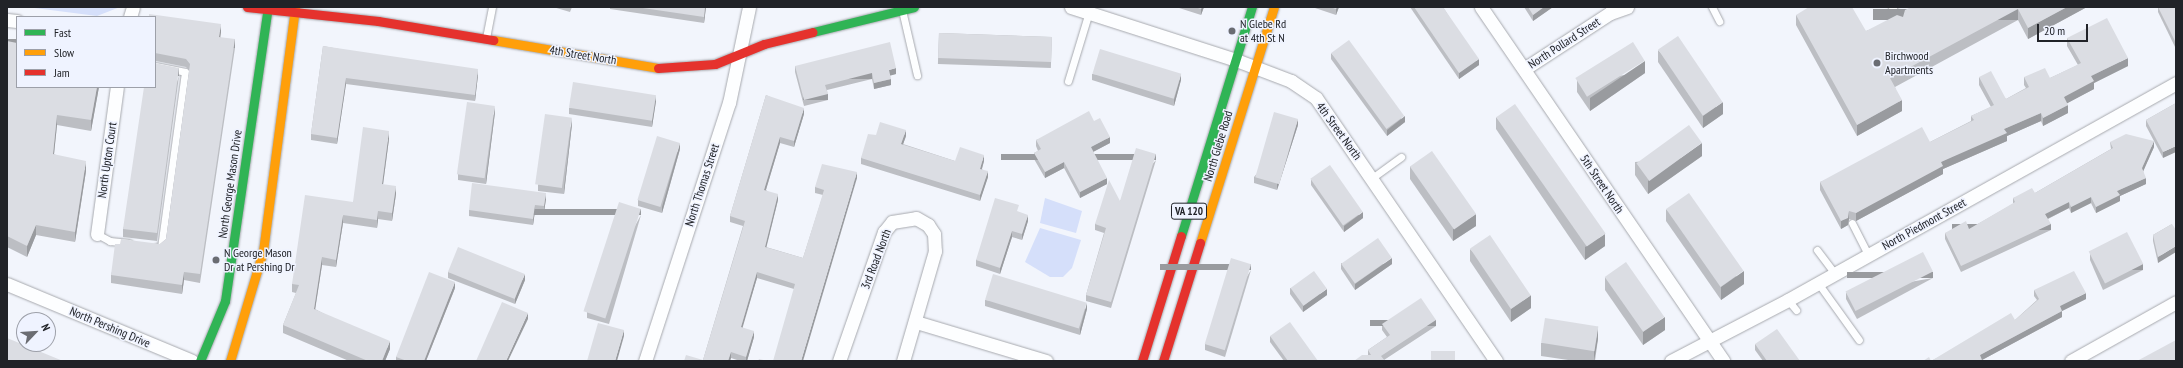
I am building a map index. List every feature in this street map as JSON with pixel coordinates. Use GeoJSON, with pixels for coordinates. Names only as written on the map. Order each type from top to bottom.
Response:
{"type":"FeatureCollection","features":[{"type":"Feature","properties":{"kind":"main road","name":"4th Street North"},"geometry":{"type":"LineString","coordinates":[[247,7],[295,10],[378,21],[666,69],[715,64],[764,44],[914,7]]}},
{"type":"Feature","properties":{"kind":"main road","name":"North Glebe Road"},"geometry":{"type":"LineString","coordinates":[[1142,361],[1252,7]]}},
{"type":"Feature","properties":{"kind":"main road","name":"North Glebe Road"},"geometry":{"type":"LineString","coordinates":[[1163,361],[1274,7]]}},
{"type":"Feature","properties":{"kind":"main road","name":"North George Mason Drive"},"geometry":{"type":"LineString","coordinates":[[200,361],[225,301],[268,9]]}},
{"type":"Feature","properties":{"kind":"main road"},"geometry":{"type":"LineString","coordinates":[[230,361],[263,251],[295,10]]}},
{"type":"Feature","properties":{"kind":"street","name":"North Thomas Street"},"geometry":{"type":"LineString","coordinates":[[645,361],[729,103],[749,7]]}},
{"type":"Feature","properties":{"kind":"street","name":"4th Street North"},"geometry":{"type":"LineString","coordinates":[[1071,7],[1236,60],[1291,81],[1316,98],[1496,361]]}},
{"type":"Feature","properties":{"kind":"street","name":"5th Street North"},"geometry":{"type":"LineString","coordinates":[[1481,7],[1723,361]]}},
{"type":"Feature","properties":{"kind":"street","name":"North Pollard Street"},"geometry":{"type":"LineString","coordinates":[[1524,69],[1611,10],[1627,7]]}},
{"type":"Feature","properties":{"kind":"street","name":"North Piedmont Street"},"geometry":{"type":"LineString","coordinates":[[1671,361],[1709,340],[1792,305],[1818,283],[2176,83]]}},
{"type":"Feature","properties":{"kind":"street","name":"North Upton Court"},"geometry":{"type":"LineString","coordinates":[[97,234],[117,88]]}},
{"type":"Feature","properties":{"kind":"street","name":"3rd Road North"},"geometry":{"type":"LineString","coordinates":[[839,361],[884,232],[892,222],[900,218],[916,218],[928,225],[934,234],[935,251],[916,322],[902,361]]}},
{"type":"Feature","properties":{"kind":"street","name":"North Pershing Drive"},"geometry":{"type":"LineString","coordinates":[[7,284],[192,361]]}},
{"type":"Feature","properties":{"kind":"street"},"geometry":{"type":"LineString","coordinates":[[2071,361],[2176,302]]}},
{"type":"Feature","properties":{"kind":"street"},"geometry":{"type":"LineString","coordinates":[[916,322],[1046,361]]}},
{"type":"Feature","properties":{"kind":"lane"},"geometry":{"type":"LineString","coordinates":[[486,39],[492,7]]}},
{"type":"Feature","properties":{"kind":"lane"},"geometry":{"type":"LineString","coordinates":[[1712,7],[1719,21]]}},
{"type":"Feature","properties":{"kind":"lane"},"geometry":{"type":"LineString","coordinates":[[1892,7],[1901,23]]}},
{"type":"Feature","properties":{"kind":"lane"},"geometry":{"type":"LineString","coordinates":[[902,10],[917,75]]}},
{"type":"Feature","properties":{"kind":"lane"},"geometry":{"type":"LineString","coordinates":[[1068,81],[1089,12]]}},
{"type":"Feature","properties":{"kind":"lane"},"geometry":{"type":"LineString","coordinates":[[97,234],[110,241],[161,247],[185,72],[156,66]]}},
{"type":"Feature","properties":{"kind":"lane"},"geometry":{"type":"LineString","coordinates":[[1372,178],[1401,157]]}},
{"type":"Feature","properties":{"kind":"lane"},"geometry":{"type":"LineString","coordinates":[[1852,223],[1868,255]]}},
{"type":"Feature","properties":{"kind":"lane"},"geometry":{"type":"LineString","coordinates":[[1817,250],[1835,274]]}},
{"type":"Feature","properties":{"kind":"lane"},"geometry":{"type":"LineString","coordinates":[[1818,283],[1859,340]]}},
{"type":"Feature","properties":{"kind":"shaded area"},"geometry":{"type":"Polygon","coordinates":[[[27,7],[120,7],[97,16],[27,7]]]}},
{"type":"Feature","properties":{"kind":"shaded area"},"geometry":{"type":"Polygon","coordinates":[[[1045,198],[1082,211],[1076,233],[1040,223],[1045,198]]]}},
{"type":"Feature","properties":{"kind":"shaded area"},"geometry":{"type":"Polygon","coordinates":[[[1040,228],[1081,240],[1072,268],[1063,277],[1050,277],[1025,262],[1040,228]]]}},
{"type":"Feature","properties":{"kind":"building"},"geometry":{"type":"Polygon","coordinates":[[[636,7],[705,7],[704,17],[636,7]]]}},
{"type":"Feature","properties":{"kind":"building"},"geometry":{"type":"Polygon","coordinates":[[[1414,7],[1443,7],[1479,59],[1459,73],[1414,7]]]}},
{"type":"Feature","properties":{"kind":"building"},"geometry":{"type":"Polygon","coordinates":[[[1528,7],[1544,7],[1533,15],[1528,7]]]}},
{"type":"Feature","properties":{"kind":"building","name":"Birchwood Apartments"},"geometry":{"type":"Polygon","coordinates":[[[1809,7],[1852,7],[1866,31],[1897,15],[1903,17],[1905,10],[1911,7],[2067,7],[2028,28],[2018,9],[1890,78],[1902,100],[1857,125],[1796,15],[1809,7]]]}},
{"type":"Feature","properties":{"kind":"building"},"geometry":{"type":"Polygon","coordinates":[[[2158,7],[2176,7],[2176,43],[2158,7]]]}},
{"type":"Feature","properties":{"kind":"building"},"geometry":{"type":"Polygon","coordinates":[[[149,14],[221,24],[219,37],[235,39],[200,274],[184,272],[182,285],[111,275],[115,244],[120,244],[121,239],[160,244],[166,239],[190,64],[186,59],[156,53],[156,16],[149,16],[149,14]]]}},
{"type":"Feature","properties":{"kind":"building"},"geometry":{"type":"Polygon","coordinates":[[[2107,18],[2128,58],[2091,76],[2094,81],[2064,97],[2068,105],[2043,118],[2041,113],[2004,129],[2007,133],[1941,162],[1943,166],[1856,213],[1849,211],[1848,218],[1841,221],[1820,182],[1922,127],[1930,142],[1974,120],[1971,116],[1994,105],[1979,77],[1991,71],[2006,99],[2029,87],[2024,77],[2045,68],[2050,78],[2081,63],[2067,38],[2107,18]]]}},
{"type":"Feature","properties":{"kind":"building"},"geometry":{"type":"Polygon","coordinates":[[[939,33],[1052,37],[1051,62],[938,58],[939,33]]]}},
{"type":"Feature","properties":{"kind":"building"},"geometry":{"type":"Polygon","coordinates":[[[1678,36],[1723,102],[1703,116],[1658,49],[1678,36]]]}},
{"type":"Feature","properties":{"kind":"building"},"geometry":{"type":"Polygon","coordinates":[[[1349,40],[1404,116],[1386,129],[1331,53],[1349,40]]]}},
{"type":"Feature","properties":{"kind":"building"},"geometry":{"type":"Polygon","coordinates":[[[7,41],[16,43],[16,88],[97,88],[91,120],[57,115],[53,154],[86,161],[75,232],[36,225],[27,246],[7,236],[7,41]]]}},
{"type":"Feature","properties":{"kind":"building"},"geometry":{"type":"Polygon","coordinates":[[[890,42],[896,68],[889,70],[891,79],[874,83],[872,73],[825,85],[828,94],[804,100],[795,66],[890,42]]]}},
{"type":"Feature","properties":{"kind":"building"},"geometry":{"type":"Polygon","coordinates":[[[1633,42],[1645,61],[1587,97],[1575,78],[1633,42]]]}},
{"type":"Feature","properties":{"kind":"building"},"geometry":{"type":"Polygon","coordinates":[[[323,46],[478,69],[475,95],[346,78],[337,138],[311,134],[323,46]]]}},
{"type":"Feature","properties":{"kind":"building"},"geometry":{"type":"Polygon","coordinates":[[[1100,49],[1181,74],[1174,99],[1092,74],[1100,49]]]}},
{"type":"Feature","properties":{"kind":"building"},"geometry":{"type":"Polygon","coordinates":[[[156,63],[179,68],[157,233],[123,229],[144,88],[156,88],[156,63]]]}},
{"type":"Feature","properties":{"kind":"building"},"geometry":{"type":"Polygon","coordinates":[[[573,82],[656,95],[652,121],[569,108],[573,82]]]}},
{"type":"Feature","properties":{"kind":"building"},"geometry":{"type":"Polygon","coordinates":[[[766,95],[804,108],[794,141],[780,137],[764,190],[778,194],[765,247],[803,258],[824,190],[815,187],[822,164],[857,172],[801,361],[773,361],[795,284],[757,272],[741,327],[754,331],[746,357],[731,352],[728,361],[684,361],[686,355],[703,360],[745,221],[730,216],[766,95]]]}},
{"type":"Feature","properties":{"kind":"building"},"geometry":{"type":"Polygon","coordinates":[[[467,102],[495,106],[485,178],[457,174],[467,102]]]}},
{"type":"Feature","properties":{"kind":"building"},"geometry":{"type":"Polygon","coordinates":[[[2176,103],[2176,146],[2163,152],[2146,120],[2176,103]]]}},
{"type":"Feature","properties":{"kind":"building"},"geometry":{"type":"Polygon","coordinates":[[[1515,104],[1606,233],[1587,247],[1496,117],[1515,104]]]}},
{"type":"Feature","properties":{"kind":"building"},"geometry":{"type":"Polygon","coordinates":[[[1089,111],[1094,121],[1100,118],[1110,137],[1091,147],[1107,178],[1080,192],[1064,162],[1045,172],[1034,153],[1041,149],[1036,140],[1089,111]]]}},
{"type":"Feature","properties":{"kind":"building"},"geometry":{"type":"Polygon","coordinates":[[[1274,112],[1298,119],[1279,184],[1255,177],[1274,112]]]}},
{"type":"Feature","properties":{"kind":"building"},"geometry":{"type":"Polygon","coordinates":[[[545,114],[572,118],[562,188],[535,184],[545,114]]]}},
{"type":"Feature","properties":{"kind":"building"},"geometry":{"type":"Polygon","coordinates":[[[880,122],[906,130],[901,144],[955,161],[960,147],[984,155],[980,169],[988,171],[980,195],[861,158],[868,134],[876,135],[880,122]]]}},
{"type":"Feature","properties":{"kind":"building"},"geometry":{"type":"Polygon","coordinates":[[[1689,125],[1702,143],[1649,181],[1636,163],[1689,125]]]}},
{"type":"Feature","properties":{"kind":"building"},"geometry":{"type":"Polygon","coordinates":[[[363,127],[389,131],[382,184],[396,186],[392,213],[378,211],[377,220],[343,215],[336,260],[322,257],[314,309],[390,341],[382,361],[368,361],[283,325],[299,285],[292,284],[305,195],[353,202],[363,127]]]}},
{"type":"Feature","properties":{"kind":"building"},"geometry":{"type":"Polygon","coordinates":[[[2126,134],[2154,141],[2142,168],[2146,178],[2117,191],[2120,195],[2096,207],[2091,197],[2071,207],[2069,202],[2045,214],[2051,224],[1961,266],[1945,233],[1966,221],[1969,229],[2015,202],[2013,198],[2032,188],[2035,193],[2113,148],[2110,142],[2126,134]]]}},
{"type":"Feature","properties":{"kind":"building"},"geometry":{"type":"Polygon","coordinates":[[[657,136],[680,143],[660,207],[637,200],[657,136]]]}},
{"type":"Feature","properties":{"kind":"building"},"geometry":{"type":"Polygon","coordinates":[[[1136,148],[1156,154],[1111,302],[1086,295],[1106,228],[1095,224],[1109,180],[1120,201],[1136,148]]]}},
{"type":"Feature","properties":{"kind":"building"},"geometry":{"type":"Polygon","coordinates":[[[1432,151],[1476,214],[1454,230],[1410,166],[1432,151]]]}},
{"type":"Feature","properties":{"kind":"building"},"geometry":{"type":"Polygon","coordinates":[[[1330,165],[1363,212],[1343,225],[1310,179],[1330,165]]]}},
{"type":"Feature","properties":{"kind":"building"},"geometry":{"type":"Polygon","coordinates":[[[472,183],[546,193],[544,206],[535,205],[533,219],[469,210],[472,183]]]}},
{"type":"Feature","properties":{"kind":"building"},"geometry":{"type":"Polygon","coordinates":[[[1689,193],[1743,271],[1721,287],[1666,209],[1689,193]]]}},
{"type":"Feature","properties":{"kind":"building"},"geometry":{"type":"Polygon","coordinates":[[[995,198],[1019,205],[1017,211],[1028,215],[1022,234],[1012,231],[1000,268],[976,260],[995,198]]]}},
{"type":"Feature","properties":{"kind":"building"},"geometry":{"type":"Polygon","coordinates":[[[619,202],[641,209],[605,318],[583,311],[619,202]]]}},
{"type":"Feature","properties":{"kind":"building"},"geometry":{"type":"Polygon","coordinates":[[[2172,224],[2176,230],[2176,246],[2158,257],[2153,235],[2172,224]]]}},
{"type":"Feature","properties":{"kind":"building"},"geometry":{"type":"Polygon","coordinates":[[[2127,232],[2143,264],[2105,284],[2089,252],[2127,232]]]}},
{"type":"Feature","properties":{"kind":"building"},"geometry":{"type":"Polygon","coordinates":[[[1490,235],[1531,296],[1511,309],[1470,248],[1490,235]]]}},
{"type":"Feature","properties":{"kind":"building"},"geometry":{"type":"Polygon","coordinates":[[[1378,238],[1392,258],[1355,283],[1341,264],[1378,238]]]}},
{"type":"Feature","properties":{"kind":"building"},"geometry":{"type":"Polygon","coordinates":[[[458,247],[525,274],[515,299],[448,272],[458,247]]]}},
{"type":"Feature","properties":{"kind":"building"},"geometry":{"type":"Polygon","coordinates":[[[1923,252],[1933,272],[1855,311],[1845,291],[1923,252]]]}},
{"type":"Feature","properties":{"kind":"building"},"geometry":{"type":"Polygon","coordinates":[[[1231,258],[1251,264],[1225,350],[1205,344],[1231,258]]]}},
{"type":"Feature","properties":{"kind":"building"},"geometry":{"type":"Polygon","coordinates":[[[1626,262],[1664,317],[1643,332],[1605,277],[1626,262]]]}},
{"type":"Feature","properties":{"kind":"building"},"geometry":{"type":"Polygon","coordinates":[[[1314,271],[1327,289],[1303,306],[1291,288],[1314,271]]]}},
{"type":"Feature","properties":{"kind":"building"},"geometry":{"type":"Polygon","coordinates":[[[2074,271],[2086,293],[2060,306],[2062,311],[1980,355],[1982,360],[1931,361],[2011,313],[2015,320],[2039,299],[2034,290],[2074,271]]]}},
{"type":"Feature","properties":{"kind":"building"},"geometry":{"type":"Polygon","coordinates":[[[429,272],[455,282],[424,361],[407,361],[396,357],[429,272]]]}},
{"type":"Feature","properties":{"kind":"building"},"geometry":{"type":"Polygon","coordinates":[[[993,274],[1087,303],[1079,328],[985,300],[993,274]]]}},
{"type":"Feature","properties":{"kind":"building"},"geometry":{"type":"Polygon","coordinates":[[[1421,298],[1436,320],[1381,356],[1385,361],[1354,361],[1362,355],[1371,355],[1368,350],[1390,335],[1382,324],[1421,298]]]}},
{"type":"Feature","properties":{"kind":"building"},"geometry":{"type":"Polygon","coordinates":[[[502,302],[528,313],[506,361],[476,361],[502,302]]]}},
{"type":"Feature","properties":{"kind":"building"},"geometry":{"type":"Polygon","coordinates":[[[1545,318],[1598,326],[1594,351],[1541,343],[1545,318]]]}},
{"type":"Feature","properties":{"kind":"building"},"geometry":{"type":"Polygon","coordinates":[[[1290,322],[1318,361],[1288,361],[1270,336],[1290,322]]]}},
{"type":"Feature","properties":{"kind":"building"},"geometry":{"type":"Polygon","coordinates":[[[598,323],[624,330],[615,361],[587,361],[598,323]]]}},
{"type":"Feature","properties":{"kind":"building"},"geometry":{"type":"Polygon","coordinates":[[[1777,329],[1800,361],[1767,361],[1755,344],[1777,329]]]}},
{"type":"Feature","properties":{"kind":"building"},"geometry":{"type":"Polygon","coordinates":[[[7,338],[16,342],[16,352],[41,352],[63,361],[7,361],[7,338]]]}},
{"type":"Feature","properties":{"kind":"building"},"geometry":{"type":"Polygon","coordinates":[[[2176,340],[2176,361],[2137,361],[2176,340]]]}},
{"type":"Feature","properties":{"kind":"building"},"geometry":{"type":"Polygon","coordinates":[[[1431,351],[1455,351],[1455,361],[1431,361],[1431,351]]]}},
{"type":"Feature","properties":{"kind":"building"},"geometry":{"type":"Polygon","coordinates":[[[1929,357],[1931,361],[1923,361],[1929,357]]]}},
{"type":"Feature","properties":{"kind":"traffic: fast"},"geometry":{"type":"LineString","coordinates":[[200,361],[225,301],[268,7]]}},
{"type":"Feature","properties":{"kind":"traffic: fast"},"geometry":{"type":"LineString","coordinates":[[813,32],[914,7]]}},
{"type":"Feature","properties":{"kind":"traffic: fast"},"geometry":{"type":"LineString","coordinates":[[1181,236],[1252,7]]}},
{"type":"Feature","properties":{"kind":"traffic: slow"},"geometry":{"type":"LineString","coordinates":[[230,361],[263,251],[295,7]]}},
{"type":"Feature","properties":{"kind":"traffic: slow"},"geometry":{"type":"LineString","coordinates":[[1200,243],[1274,7]]}},
{"type":"Feature","properties":{"kind":"traffic: slow"},"geometry":{"type":"LineString","coordinates":[[493,40],[658,68]]}},
{"type":"Feature","properties":{"kind":"traffic: jam"},"geometry":{"type":"LineString","coordinates":[[247,7],[378,21],[493,40]]}},
{"type":"Feature","properties":{"kind":"traffic: jam"},"geometry":{"type":"LineString","coordinates":[[658,68],[715,64],[764,44],[813,32]]}},
{"type":"Feature","properties":{"kind":"traffic: jam"},"geometry":{"type":"LineString","coordinates":[[1142,361],[1181,236]]}},
{"type":"Feature","properties":{"kind":"traffic: jam"},"geometry":{"type":"LineString","coordinates":[[1163,361],[1200,243]]}},
{"type":"Feature","properties":{"kind":"place","name":"N Glebe Rd at 4th St N"},"geometry":{"type":"Point","coordinates":[1232,31]}},
{"type":"Feature","properties":{"kind":"place","name":"Birchwood Apartments"},"geometry":{"type":"Point","coordinates":[1877,63]}},
{"type":"Feature","properties":{"kind":"place","name":"N George Mason Dr at Pershing Dr"},"geometry":{"type":"Point","coordinates":[216,260]}}]}
